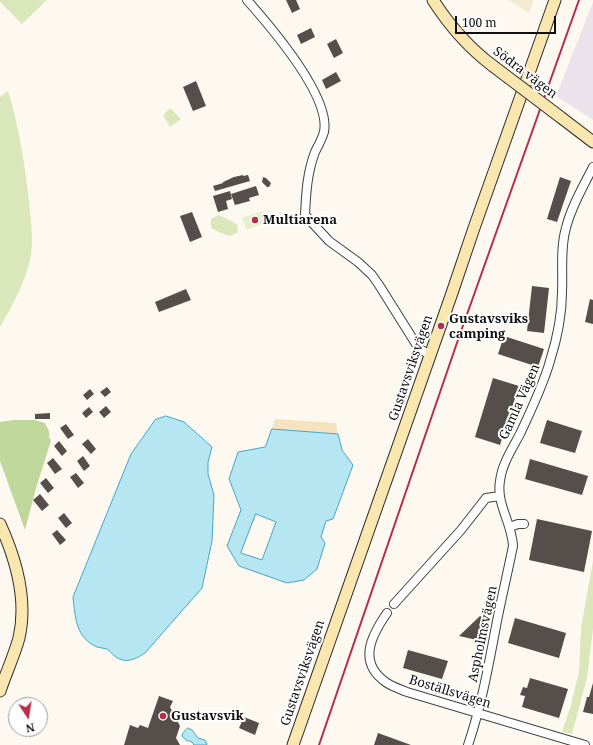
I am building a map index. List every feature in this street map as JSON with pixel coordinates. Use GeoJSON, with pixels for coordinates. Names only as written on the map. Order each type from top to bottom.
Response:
{"type":"FeatureCollection","features":[{"type":"Feature","properties":{"kind":"street"},"geometry":{"type":"LineString","coordinates":[[247,0],[284,45],[300,69],[312,89],[324,118],[324,132],[315,152],[308,179],[305,215],[329,241],[358,262],[372,275],[420,350],[430,355]]}},
{"type":"Feature","properties":{"kind":"street","name":"Södra vägen"},"geometry":{"type":"LineString","coordinates":[[432,0],[449,23],[467,43],[493,66],[593,142]]}},
{"type":"Feature","properties":{"kind":"street","name":"Gustavsviksvägen"},"geometry":{"type":"LineString","coordinates":[[292,745],[556,0]]}},
{"type":"Feature","properties":{"kind":"street","name":"Gamla Vägen"},"geometry":{"type":"LineString","coordinates":[[500,496],[502,470],[550,363],[557,335],[561,307],[564,238],[566,228],[578,197],[593,167]]}},
{"type":"Feature","properties":{"kind":"street"},"geometry":{"type":"LineString","coordinates":[[394,604],[461,530],[486,498],[500,496]]}},
{"type":"Feature","properties":{"kind":"street","name":"Aspholmsvägen"},"geometry":{"type":"LineString","coordinates":[[468,745],[478,713],[513,546],[510,527],[500,496]]}},
{"type":"Feature","properties":{"kind":"street"},"geometry":{"type":"LineString","coordinates":[[0,524],[12,552],[19,576],[22,614],[19,638],[0,691]]}},
{"type":"Feature","properties":{"kind":"street"},"geometry":{"type":"LineString","coordinates":[[510,527],[524,524]]}},
{"type":"Feature","properties":{"kind":"street","name":"Boställsvägen"},"geometry":{"type":"LineString","coordinates":[[387,613],[374,633],[370,643],[369,653],[370,661],[377,674],[387,683],[406,692],[585,745]]}},
{"type":"Feature","properties":{"kind":"shaded area"},"geometry":{"type":"Polygon","coordinates":[[[508,0],[534,0],[529,13],[508,0]]]}},
{"type":"Feature","properties":{"kind":"shaded area"},"geometry":{"type":"Polygon","coordinates":[[[593,2],[593,120],[556,96],[593,2]]]}},
{"type":"Feature","properties":{"kind":"green space"},"geometry":{"type":"Polygon","coordinates":[[[0,0],[47,0],[22,24],[0,2],[0,0]]]}},
{"type":"Feature","properties":{"kind":"green space"},"geometry":{"type":"Polygon","coordinates":[[[8,91],[23,160],[31,217],[32,246],[30,260],[21,287],[0,327],[0,97],[8,91]]]}},
{"type":"Feature","properties":{"kind":"green space"},"geometry":{"type":"Polygon","coordinates":[[[170,108],[181,119],[170,127],[163,115],[170,108]]]}},
{"type":"Feature","properties":{"kind":"green space","name":"Multiarena"},"geometry":{"type":"Polygon","coordinates":[[[263,211],[267,222],[247,230],[242,218],[263,211]]]}},
{"type":"Feature","properties":{"kind":"green space"},"geometry":{"type":"Polygon","coordinates":[[[219,215],[237,224],[238,232],[230,236],[211,228],[211,219],[219,215]]]}},
{"type":"Feature","properties":{"kind":"green space"},"geometry":{"type":"Polygon","coordinates":[[[34,420],[45,423],[49,431],[51,441],[36,488],[25,530],[0,461],[0,422],[34,420]]]}},
{"type":"Feature","properties":{"kind":"green space"},"geometry":{"type":"Polygon","coordinates":[[[593,561],[593,629],[587,678],[572,734],[562,732],[579,672],[581,628],[593,561]]]}},
{"type":"Feature","properties":{"kind":"sand"},"geometry":{"type":"Polygon","coordinates":[[[275,419],[336,423],[338,434],[272,429],[275,419]]]}},
{"type":"Feature","properties":{"kind":"water"},"geometry":{"type":"Polygon","coordinates":[[[166,416],[184,422],[212,447],[208,462],[208,474],[214,495],[212,541],[202,588],[145,653],[135,659],[123,660],[116,657],[107,649],[97,647],[90,643],[85,638],[78,626],[73,597],[131,454],[155,420],[166,416]]]}},
{"type":"Feature","properties":{"kind":"water"},"geometry":{"type":"Polygon","coordinates":[[[272,429],[338,434],[342,450],[353,465],[333,519],[326,521],[321,537],[325,543],[317,569],[304,580],[287,583],[239,566],[227,546],[241,510],[229,479],[238,452],[265,447],[272,429]],[[256,514],[241,553],[262,560],[276,522],[256,514]]]}},
{"type":"Feature","properties":{"kind":"water"},"geometry":{"type":"Polygon","coordinates":[[[188,728],[192,730],[198,738],[205,740],[207,745],[194,745],[192,742],[186,740],[182,736],[188,728]]]}},
{"type":"Feature","properties":{"kind":"building"},"geometry":{"type":"Polygon","coordinates":[[[286,0],[296,0],[300,9],[292,13],[286,0]]]}},
{"type":"Feature","properties":{"kind":"building"},"geometry":{"type":"Polygon","coordinates":[[[311,28],[315,37],[301,44],[297,35],[311,28]]]}},
{"type":"Feature","properties":{"kind":"building"},"geometry":{"type":"Polygon","coordinates":[[[336,39],[343,53],[334,58],[327,44],[336,39]]]}},
{"type":"Feature","properties":{"kind":"building"},"geometry":{"type":"Polygon","coordinates":[[[336,72],[341,81],[326,89],[322,80],[336,72]]]}},
{"type":"Feature","properties":{"kind":"building"},"geometry":{"type":"Polygon","coordinates":[[[196,81],[206,106],[193,111],[183,87],[196,81]]]}},
{"type":"Feature","properties":{"kind":"building"},"geometry":{"type":"Polygon","coordinates":[[[248,175],[250,181],[215,191],[213,186],[234,177],[248,175]]]}},
{"type":"Feature","properties":{"kind":"building"},"geometry":{"type":"Polygon","coordinates":[[[263,177],[271,183],[269,187],[262,182],[263,177]]]}},
{"type":"Feature","properties":{"kind":"building"},"geometry":{"type":"Polygon","coordinates":[[[560,177],[571,181],[557,222],[547,219],[560,177]]]}},
{"type":"Feature","properties":{"kind":"building"},"geometry":{"type":"Polygon","coordinates":[[[256,186],[259,195],[249,198],[250,201],[235,205],[231,194],[256,186]]]}},
{"type":"Feature","properties":{"kind":"building"},"geometry":{"type":"Polygon","coordinates":[[[230,191],[232,199],[226,201],[228,209],[218,212],[213,196],[230,191]]]}},
{"type":"Feature","properties":{"kind":"building"},"geometry":{"type":"Polygon","coordinates":[[[192,212],[202,237],[190,242],[180,216],[192,212]]]}},
{"type":"Feature","properties":{"kind":"building"},"geometry":{"type":"Polygon","coordinates":[[[532,286],[549,288],[544,333],[527,331],[532,286]]]}},
{"type":"Feature","properties":{"kind":"building"},"geometry":{"type":"Polygon","coordinates":[[[186,289],[191,300],[159,312],[155,302],[186,289]]]}},
{"type":"Feature","properties":{"kind":"building"},"geometry":{"type":"Polygon","coordinates":[[[590,299],[593,300],[593,324],[585,322],[590,299]]]}},
{"type":"Feature","properties":{"kind":"building"},"geometry":{"type":"Polygon","coordinates":[[[504,336],[544,349],[538,367],[498,354],[504,336]]]}},
{"type":"Feature","properties":{"kind":"building"},"geometry":{"type":"Polygon","coordinates":[[[493,378],[519,386],[500,445],[475,437],[493,378]]]}},
{"type":"Feature","properties":{"kind":"building"},"geometry":{"type":"Polygon","coordinates":[[[107,387],[111,392],[105,397],[100,392],[107,387]]]}},
{"type":"Feature","properties":{"kind":"building"},"geometry":{"type":"Polygon","coordinates":[[[90,389],[94,394],[87,400],[83,395],[90,389]]]}},
{"type":"Feature","properties":{"kind":"building"},"geometry":{"type":"Polygon","coordinates":[[[106,406],[111,412],[104,418],[99,412],[106,406]]]}},
{"type":"Feature","properties":{"kind":"building"},"geometry":{"type":"Polygon","coordinates":[[[89,407],[93,412],[86,418],[82,413],[89,407]]]}},
{"type":"Feature","properties":{"kind":"building"},"geometry":{"type":"Polygon","coordinates":[[[50,413],[50,419],[35,419],[35,414],[50,413]]]}},
{"type":"Feature","properties":{"kind":"building"},"geometry":{"type":"Polygon","coordinates":[[[547,420],[582,431],[575,453],[540,443],[547,420]]]}},
{"type":"Feature","properties":{"kind":"building"},"geometry":{"type":"Polygon","coordinates":[[[66,424],[74,435],[68,439],[60,428],[66,424]]]}},
{"type":"Feature","properties":{"kind":"building"},"geometry":{"type":"Polygon","coordinates":[[[88,439],[96,449],[91,454],[82,444],[88,439]]]}},
{"type":"Feature","properties":{"kind":"building"},"geometry":{"type":"Polygon","coordinates":[[[59,441],[67,451],[62,456],[54,446],[59,441]]]}},
{"type":"Feature","properties":{"kind":"building"},"geometry":{"type":"Polygon","coordinates":[[[83,456],[90,466],[84,471],[77,461],[83,456]]]}},
{"type":"Feature","properties":{"kind":"building"},"geometry":{"type":"Polygon","coordinates":[[[53,458],[62,469],[55,474],[47,463],[53,458]]]}},
{"type":"Feature","properties":{"kind":"building"},"geometry":{"type":"Polygon","coordinates":[[[530,459],[588,476],[582,495],[525,479],[530,459]]]}},
{"type":"Feature","properties":{"kind":"building"},"geometry":{"type":"Polygon","coordinates":[[[76,473],[84,483],[78,488],[70,477],[76,473]]]}},
{"type":"Feature","properties":{"kind":"building"},"geometry":{"type":"Polygon","coordinates":[[[46,478],[54,488],[48,493],[40,483],[46,478]]]}},
{"type":"Feature","properties":{"kind":"building"},"geometry":{"type":"Polygon","coordinates":[[[40,494],[49,505],[42,511],[33,500],[40,494]]]}},
{"type":"Feature","properties":{"kind":"building"},"geometry":{"type":"Polygon","coordinates":[[[64,513],[72,523],[66,528],[58,518],[64,513]]]}},
{"type":"Feature","properties":{"kind":"building"},"geometry":{"type":"Polygon","coordinates":[[[537,519],[592,531],[584,572],[529,560],[537,519]]]}},
{"type":"Feature","properties":{"kind":"building"},"geometry":{"type":"Polygon","coordinates":[[[57,530],[66,540],[60,545],[52,534],[57,530]]]}},
{"type":"Feature","properties":{"kind":"building"},"geometry":{"type":"Polygon","coordinates":[[[480,616],[487,619],[481,647],[475,647],[477,640],[459,636],[480,616]]]}},
{"type":"Feature","properties":{"kind":"building"},"geometry":{"type":"Polygon","coordinates":[[[515,618],[566,633],[559,658],[508,643],[515,618]]]}},
{"type":"Feature","properties":{"kind":"building"},"geometry":{"type":"Polygon","coordinates":[[[408,650],[448,661],[442,679],[403,668],[408,650]]]}},
{"type":"Feature","properties":{"kind":"building"},"geometry":{"type":"Polygon","coordinates":[[[530,678],[568,689],[559,718],[522,707],[525,696],[520,695],[523,687],[527,688],[530,678]]]}},
{"type":"Feature","properties":{"kind":"building"},"geometry":{"type":"Polygon","coordinates":[[[593,683],[593,714],[583,712],[593,683]]]}},
{"type":"Feature","properties":{"kind":"building","name":"Gustavsvik"},"geometry":{"type":"Polygon","coordinates":[[[159,696],[173,701],[170,707],[180,726],[176,738],[180,745],[124,745],[130,725],[138,728],[140,725],[148,728],[159,696]]]}},
{"type":"Feature","properties":{"kind":"building"},"geometry":{"type":"Polygon","coordinates":[[[244,717],[259,723],[255,735],[239,728],[244,717]]]}},
{"type":"Feature","properties":{"kind":"building"},"geometry":{"type":"Polygon","coordinates":[[[378,733],[411,745],[374,745],[378,733]]]}},
{"type":"Feature","properties":{"kind":"railway"},"geometry":{"type":"LineString","coordinates":[[319,745],[460,334],[579,0]]}},
{"type":"Feature","properties":{"kind":"place","name":"Multiarena"},"geometry":{"type":"Point","coordinates":[255,220]}},
{"type":"Feature","properties":{"kind":"place","name":"Gustavsviks camping"},"geometry":{"type":"Point","coordinates":[441,326]}},
{"type":"Feature","properties":{"kind":"place","name":"Gustavsvik"},"geometry":{"type":"Point","coordinates":[163,716]}}]}
